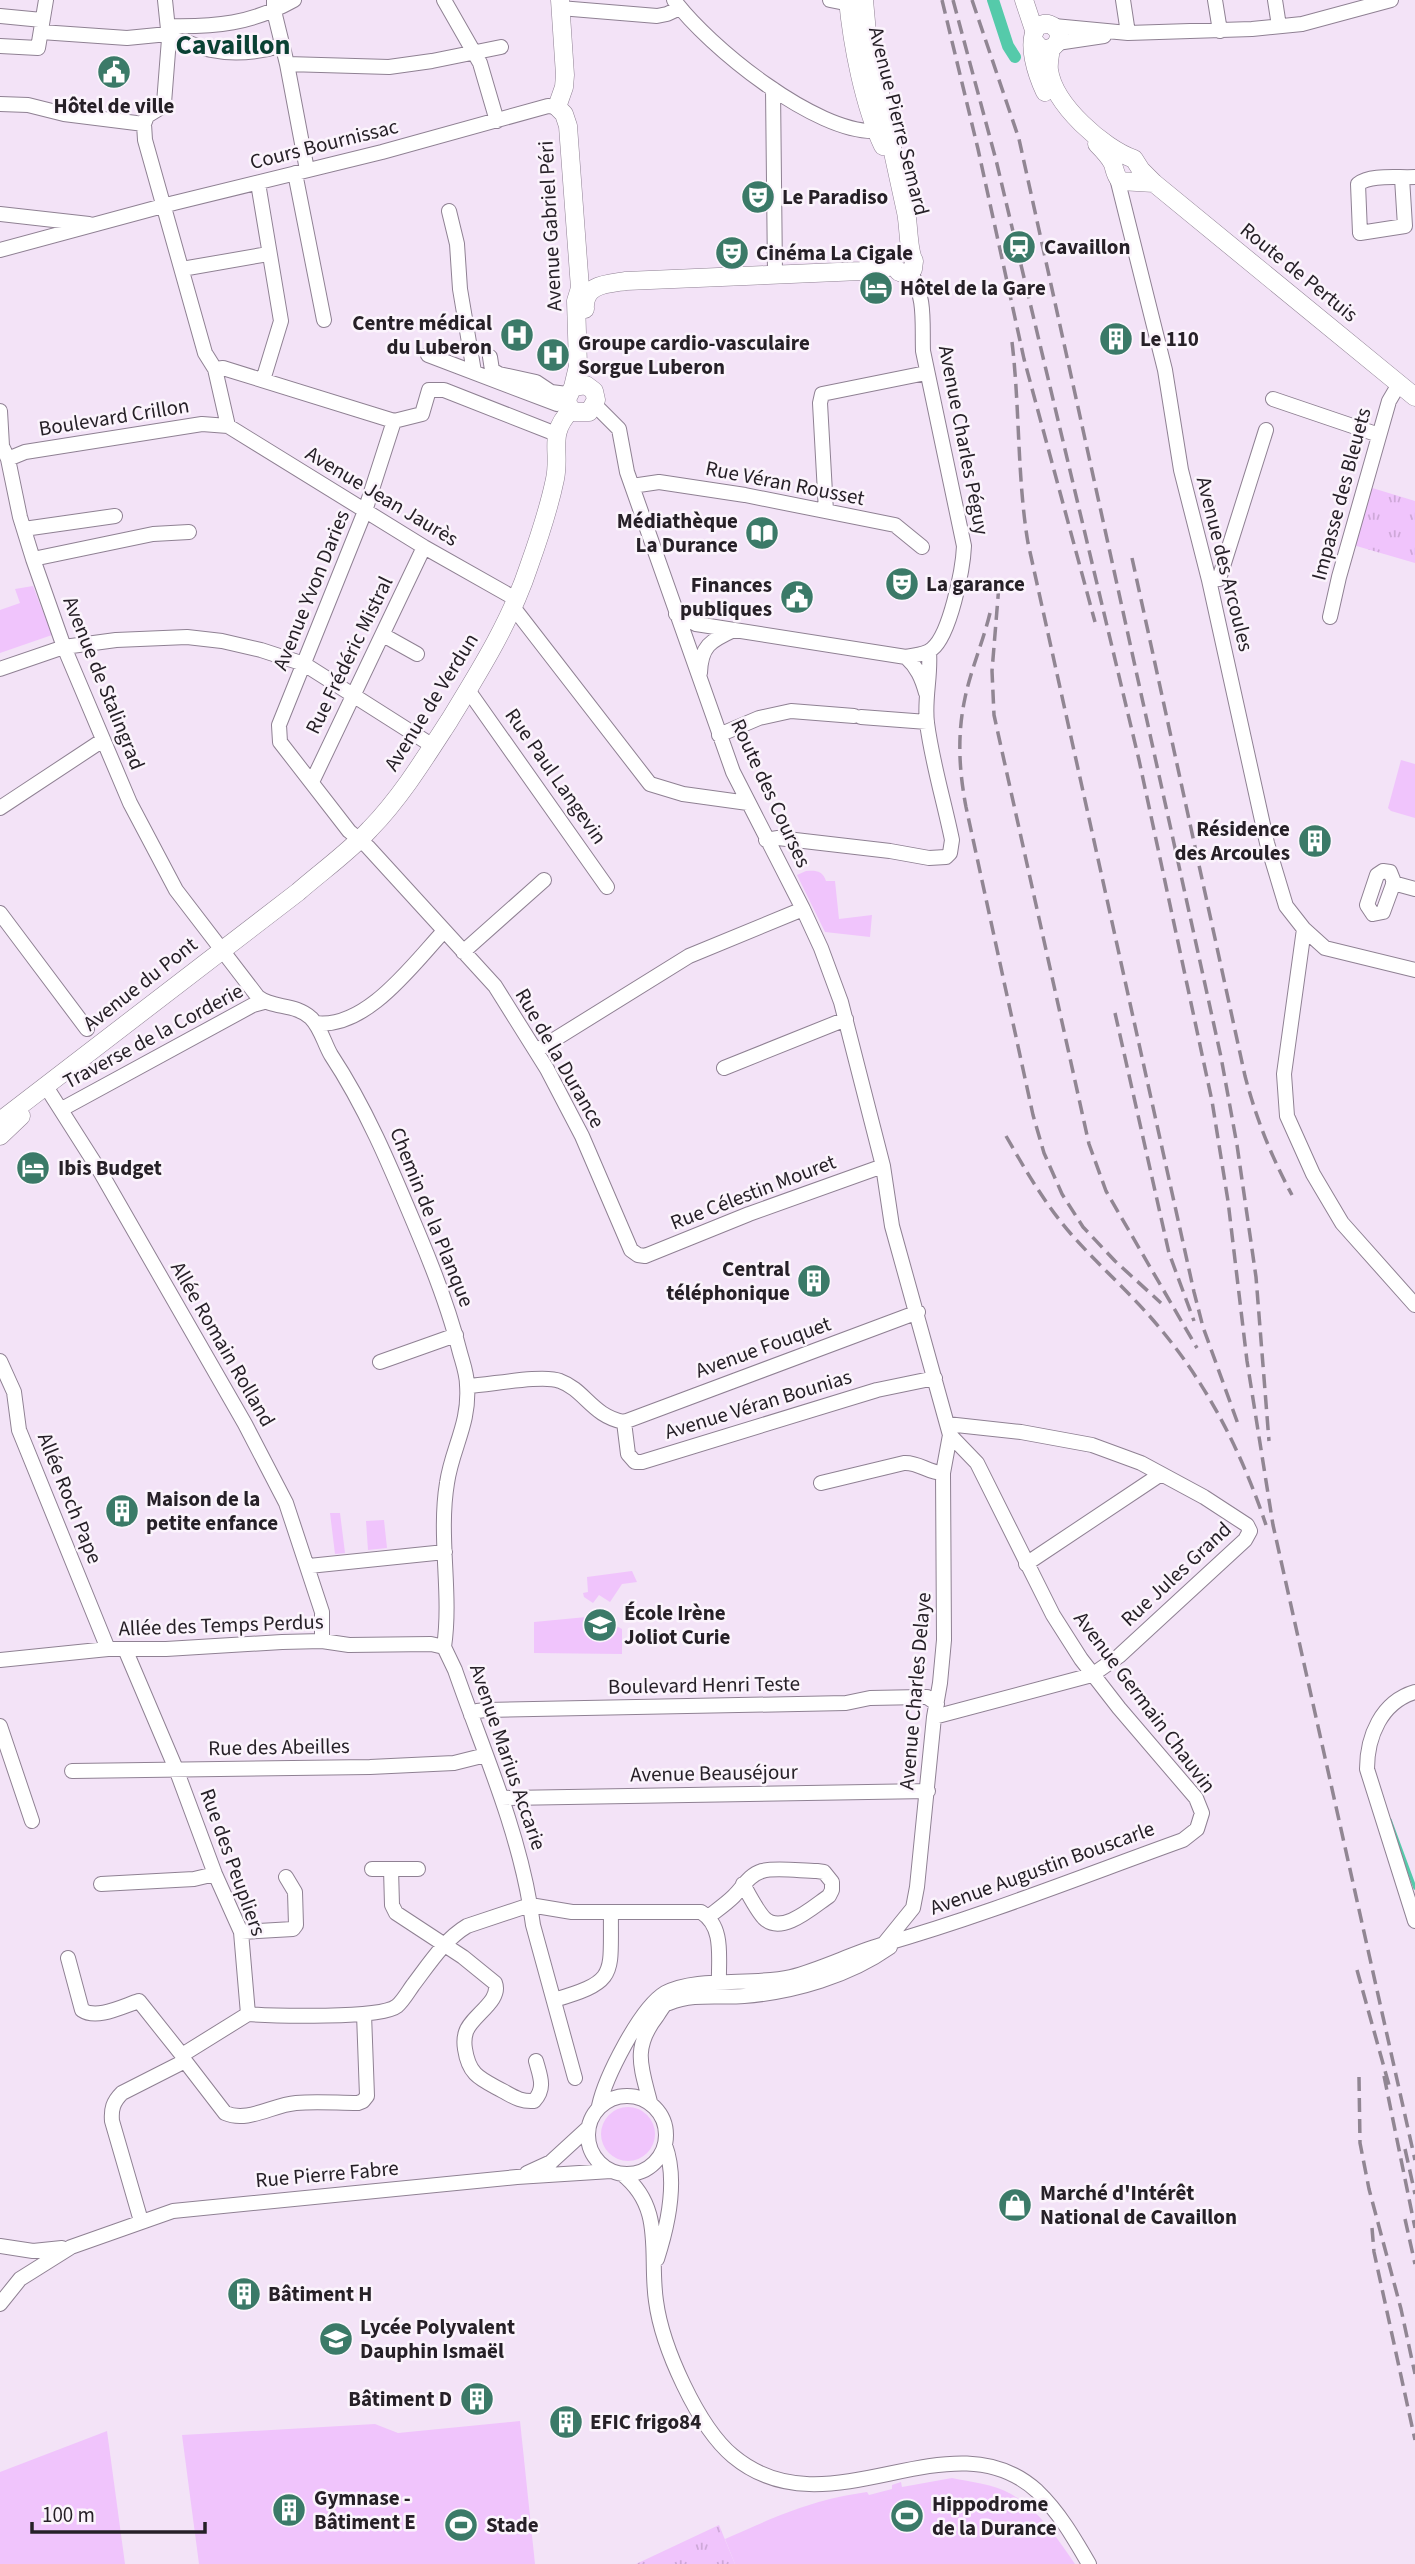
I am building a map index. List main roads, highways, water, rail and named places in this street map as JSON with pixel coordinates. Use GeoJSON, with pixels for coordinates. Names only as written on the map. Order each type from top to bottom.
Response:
{"type":"FeatureCollection","features":[{"type":"Feature","properties":{"kind":"main road","name":"Avenue Pierre Semard"},"geometry":{"type":"LineString","coordinates":[[849,0],[851,24],[886,139]]}},
{"type":"Feature","properties":{"kind":"main road","name":"Avenue Pierre Semard"},"geometry":{"type":"LineString","coordinates":[[864,0],[887,157],[904,230],[904,261]]}},
{"type":"Feature","properties":{"kind":"main road","name":"Route de Pertuis"},"geometry":{"type":"LineString","coordinates":[[1024,0],[1046,35]]}},
{"type":"Feature","properties":{"kind":"main road","name":"Route de Pertuis"},"geometry":{"type":"LineString","coordinates":[[1036,0],[1046,35]]}},
{"type":"Feature","properties":{"kind":"main road","name":"Avenue Gabriel Péri"},"geometry":{"type":"LineString","coordinates":[[560,4],[565,75],[564,88],[557,107],[564,114],[568,126],[585,289],[576,301],[578,366],[573,395]]}},
{"type":"Feature","properties":{"kind":"main road","name":"Route de Pertuis"},"geometry":{"type":"LineString","coordinates":[[1046,35],[1033,53],[1037,71],[1051,101],[1128,172],[1154,183],[1415,397]]}},
{"type":"Feature","properties":{"kind":"main road"},"geometry":{"type":"LineString","coordinates":[[585,289],[586,283],[595,280],[871,271],[904,261],[910,237],[901,188],[886,139]]}},
{"type":"Feature","properties":{"kind":"main road"},"geometry":{"type":"LineString","coordinates":[[573,395],[594,391],[595,405]]}},
{"type":"Feature","properties":{"kind":"main road","name":"Avenue de Verdun"},"geometry":{"type":"LineString","coordinates":[[220,950],[307,884],[359,839],[382,816],[433,746],[468,690],[514,603],[529,566],[555,480],[556,434],[573,395]]}},
{"type":"Feature","properties":{"kind":"main road","name":"Avenue du Pont"},"geometry":{"type":"LineString","coordinates":[[0,1136],[48,1088],[88,1054],[220,950]]}},
{"type":"Feature","properties":{"kind":"main road","name":"Avenue du Pont"},"geometry":{"type":"LineString","coordinates":[[0,1121],[48,1088]]}},
{"type":"Feature","properties":{"kind":"waterway"},"geometry":{"type":"LineString","coordinates":[[993,0],[1008,46],[1015,57]]}},
{"type":"Feature","properties":{"kind":"waterway"},"geometry":{"type":"LineString","coordinates":[[1390,1820],[1415,1888]]}},
{"type":"Feature","properties":{"kind":"railway"},"geometry":{"type":"LineString","coordinates":[[942,0],[1024,359],[1095,622]]}},
{"type":"Feature","properties":{"kind":"railway"},"geometry":{"type":"LineString","coordinates":[[953,0],[996,160],[1139,760],[1212,1101],[1228,1201],[1247,1361],[1273,1525],[1415,2160]]}},
{"type":"Feature","properties":{"kind":"railway"},"geometry":{"type":"LineString","coordinates":[[972,0],[1019,139],[1221,1057],[1256,1277],[1269,1441]]}},
{"type":"Feature","properties":{"kind":"railway"},"geometry":{"type":"LineString","coordinates":[[1012,342],[1028,543],[1194,1292],[1203,1327],[1238,1424]]}},
{"type":"Feature","properties":{"kind":"railway"},"geometry":{"type":"LineString","coordinates":[[1132,558],[1245,1076],[1265,1137],[1292,1195]]}},
{"type":"Feature","properties":{"kind":"railway"},"geometry":{"type":"LineString","coordinates":[[999,585],[992,671],[994,715],[1089,1144],[1106,1191],[1197,1348]]}},
{"type":"Feature","properties":{"kind":"railway"},"geometry":{"type":"LineString","coordinates":[[990,613],[965,698],[960,766],[966,807],[1033,1115],[1044,1153],[1062,1194],[1083,1227],[1161,1303]]}},
{"type":"Feature","properties":{"kind":"railway"},"geometry":{"type":"LineString","coordinates":[[1115,1013],[1169,1253],[1194,1321]]}},
{"type":"Feature","properties":{"kind":"railway"},"geometry":{"type":"LineString","coordinates":[[1006,1136],[1036,1187],[1062,1223],[1152,1319],[1196,1376],[1236,1449],[1266,1525]]}},
{"type":"Feature","properties":{"kind":"railway"},"geometry":{"type":"LineString","coordinates":[[1357,1970],[1389,2085]]}},
{"type":"Feature","properties":{"kind":"railway"},"geometry":{"type":"LineString","coordinates":[[1384,2076],[1415,2228]]}},
{"type":"Feature","properties":{"kind":"railway"},"geometry":{"type":"LineString","coordinates":[[1359,2077],[1360,2143],[1415,2374]]}},
{"type":"Feature","properties":{"kind":"railway"},"geometry":{"type":"LineString","coordinates":[[1405,2149],[1415,2194]]}},
{"type":"Feature","properties":{"kind":"railway"},"geometry":{"type":"LineString","coordinates":[[1405,2219],[1415,2264]]}},
{"type":"Feature","properties":{"kind":"railway"},"geometry":{"type":"LineString","coordinates":[[1372,2228],[1374,2252],[1415,2440]]}},
{"type":"Feature","properties":{"kind":"place","name":"Hôtel de ville"},"geometry":{"type":"Point","coordinates":[114,72]}},
{"type":"Feature","properties":{"kind":"place","name":"Le Paradiso"},"geometry":{"type":"Point","coordinates":[758,197]}},
{"type":"Feature","properties":{"kind":"place","name":"Cavaillon"},"geometry":{"type":"Point","coordinates":[1019,247]}},
{"type":"Feature","properties":{"kind":"place","name":"Cinéma La Cigale"},"geometry":{"type":"Point","coordinates":[732,253]}},
{"type":"Feature","properties":{"kind":"place","name":"Hôtel de la Gare"},"geometry":{"type":"Point","coordinates":[876,288]}},
{"type":"Feature","properties":{"kind":"place","name":"Centre médical du Luberon"},"geometry":{"type":"Point","coordinates":[517,335]}},
{"type":"Feature","properties":{"kind":"place","name":"Le 110"},"geometry":{"type":"Point","coordinates":[1116,339]}},
{"type":"Feature","properties":{"kind":"place","name":"Groupe cardio-vasculaire Sorgue Luberon"},"geometry":{"type":"Point","coordinates":[553,355]}},
{"type":"Feature","properties":{"kind":"place","name":"Médiathèque La Durance"},"geometry":{"type":"Point","coordinates":[762,533]}},
{"type":"Feature","properties":{"kind":"place","name":"La garance"},"geometry":{"type":"Point","coordinates":[902,584]}},
{"type":"Feature","properties":{"kind":"place","name":"Finances publiques"},"geometry":{"type":"Point","coordinates":[797,597]}},
{"type":"Feature","properties":{"kind":"place","name":"Résidence des Arcoules"},"geometry":{"type":"Point","coordinates":[1315,841]}},
{"type":"Feature","properties":{"kind":"place","name":"Ibis Budget"},"geometry":{"type":"Point","coordinates":[33,1168]}},
{"type":"Feature","properties":{"kind":"place","name":"Central téléphonique"},"geometry":{"type":"Point","coordinates":[814,1281]}},
{"type":"Feature","properties":{"kind":"place","name":"Maison de la petite enfance"},"geometry":{"type":"Point","coordinates":[122,1511]}},
{"type":"Feature","properties":{"kind":"place","name":"École Irène Joliot Curie"},"geometry":{"type":"Point","coordinates":[600,1625]}},
{"type":"Feature","properties":{"kind":"place","name":"Marché d'Intérêt National de Cavaillon"},"geometry":{"type":"Point","coordinates":[1015,2205]}},
{"type":"Feature","properties":{"kind":"place","name":"Bâtiment H"},"geometry":{"type":"Point","coordinates":[244,2294]}},
{"type":"Feature","properties":{"kind":"place","name":"Lycée Polyvalent Dauphin Ismaël"},"geometry":{"type":"Point","coordinates":[336,2339]}},
{"type":"Feature","properties":{"kind":"place","name":"Bâtiment D"},"geometry":{"type":"Point","coordinates":[477,2399]}},
{"type":"Feature","properties":{"kind":"place","name":"EFIC frigo84"},"geometry":{"type":"Point","coordinates":[566,2422]}},
{"type":"Feature","properties":{"kind":"place","name":"Gymnase - Bâtiment E"},"geometry":{"type":"Point","coordinates":[289,2510]}},
{"type":"Feature","properties":{"kind":"place","name":"Hippodrome de la Durance"},"geometry":{"type":"Point","coordinates":[907,2516]}},
{"type":"Feature","properties":{"kind":"place","name":"Stade"},"geometry":{"type":"Point","coordinates":[461,2525]}},
{"type":"Feature","properties":{"kind":"district","name":"Cavaillon"},"geometry":{"type":"Point","coordinates":[233,45]}}]}
